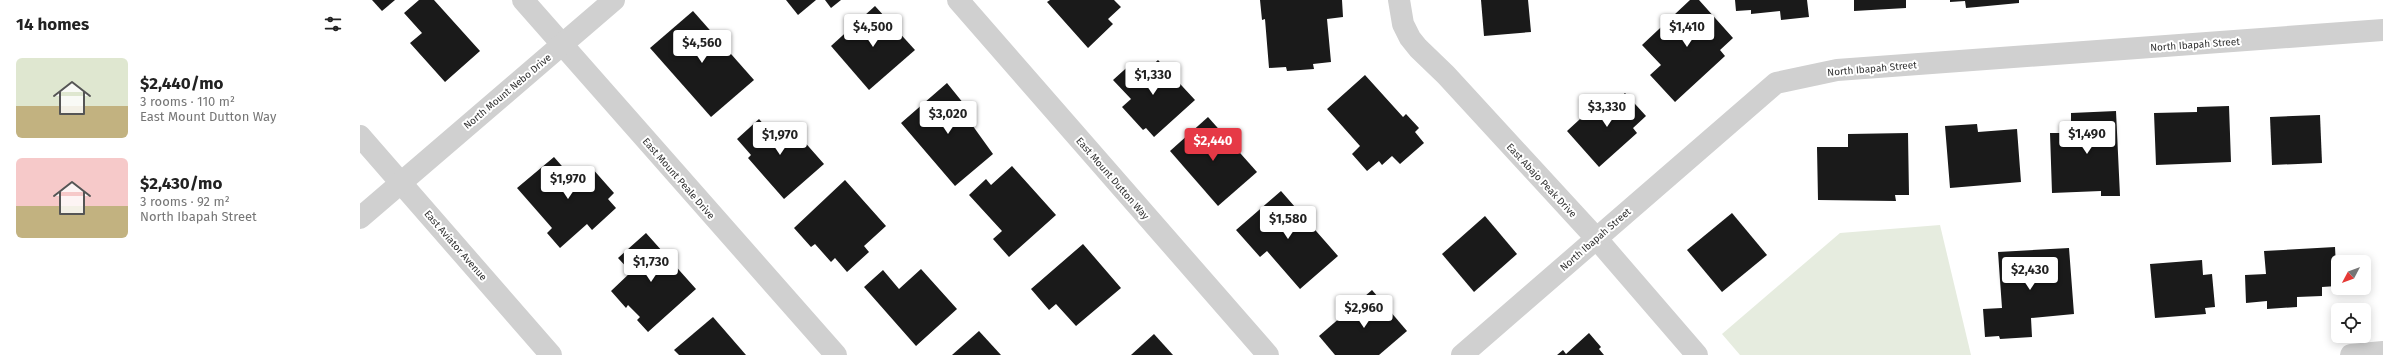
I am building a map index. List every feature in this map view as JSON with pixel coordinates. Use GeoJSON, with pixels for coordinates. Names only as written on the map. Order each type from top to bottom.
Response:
{"type":"FeatureCollection","features":[{"type":"Feature","properties":{"kind":"street","name":"East Mount Peale Drive"},"geometry":{"type":"LineString","coordinates":[[523,0],[836,355]]}},
{"type":"Feature","properties":{"kind":"street","name":"North Mount Nebo Drive"},"geometry":{"type":"LineString","coordinates":[[360,218],[614,0]]}},
{"type":"Feature","properties":{"kind":"street","name":"East Mount Dutton Way"},"geometry":{"type":"LineString","coordinates":[[958,0],[1268,355]]}},
{"type":"Feature","properties":{"kind":"street","name":"East Abajo Peak Drive"},"geometry":{"type":"LineString","coordinates":[[1399,0],[1403,24],[1410,38],[1418,48],[1446,75],[1596,238],[1697,355]]}},
{"type":"Feature","properties":{"kind":"street","name":"North Ibapah Street"},"geometry":{"type":"LineString","coordinates":[[1462,355],[1776,83],[1837,70],[2383,30]]}},
{"type":"Feature","properties":{"kind":"street","name":"East Aviator Avenue"},"geometry":{"type":"LineString","coordinates":[[360,136],[551,355]]}},
{"type":"Feature","properties":{"kind":"street"},"geometry":{"type":"LineString","coordinates":[[2351,355],[2383,352]]}},
{"type":"Feature","properties":{"kind":"shaded area"},"geometry":{"type":"Polygon","coordinates":[[[1940,225],[1971,355],[1740,355],[1722,334],[1840,233],[1940,225]]]}},
{"type":"Feature","properties":{"kind":"building"},"geometry":{"type":"Polygon","coordinates":[[[372,0],[395,0],[382,11],[372,0]]]}},
{"type":"Feature","properties":{"kind":"building"},"geometry":{"type":"Polygon","coordinates":[[[419,0],[434,0],[480,51],[445,82],[410,43],[422,33],[404,13],[419,0]]]}},
{"type":"Feature","properties":{"kind":"building"},"geometry":{"type":"Polygon","coordinates":[[[786,0],[816,0],[798,15],[786,0]]]}},
{"type":"Feature","properties":{"kind":"building"},"geometry":{"type":"Polygon","coordinates":[[[825,0],[841,0],[831,8],[825,0]]]}},
{"type":"Feature","properties":{"kind":"building"},"geometry":{"type":"Polygon","coordinates":[[[1050,0],[1114,0],[1121,7],[1108,19],[1113,24],[1088,48],[1047,2],[1050,0]]]}},
{"type":"Feature","properties":{"kind":"building"},"geometry":{"type":"Polygon","coordinates":[[[1260,0],[1342,0],[1343,17],[1327,19],[1331,62],[1313,64],[1314,69],[1287,71],[1286,67],[1269,68],[1265,19],[1262,20],[1260,0]]]}},
{"type":"Feature","properties":{"kind":"building"},"geometry":{"type":"Polygon","coordinates":[[[1481,0],[1528,0],[1531,32],[1484,36],[1481,0]]]}},
{"type":"Feature","properties":{"kind":"building"},"geometry":{"type":"Polygon","coordinates":[[[1690,0],[1699,0],[1733,38],[1720,50],[1725,56],[1675,102],[1650,75],[1661,65],[1642,45],[1690,0]]]}},
{"type":"Feature","properties":{"kind":"building"},"geometry":{"type":"Polygon","coordinates":[[[1735,0],[1807,0],[1809,17],[1781,20],[1780,11],[1751,14],[1751,10],[1736,11],[1735,0]]]}},
{"type":"Feature","properties":{"kind":"building"},"geometry":{"type":"Polygon","coordinates":[[[1854,0],[1906,0],[1906,8],[1854,11],[1854,0]]]}},
{"type":"Feature","properties":{"kind":"building"},"geometry":{"type":"Polygon","coordinates":[[[1950,0],[2019,0],[2019,3],[1966,8],[1965,1],[1950,2],[1950,0]]]}},
{"type":"Feature","properties":{"kind":"building"},"geometry":{"type":"Polygon","coordinates":[[[875,6],[915,50],[869,90],[831,46],[875,6]]]}},
{"type":"Feature","properties":{"kind":"building"},"geometry":{"type":"Polygon","coordinates":[[[693,11],[754,80],[711,117],[650,48],[693,11]]]}},
{"type":"Feature","properties":{"kind":"building"},"geometry":{"type":"Polygon","coordinates":[[[1158,60],[1195,100],[1154,137],[1146,128],[1143,130],[1122,107],[1131,99],[1113,80],[1133,62],[1144,73],[1158,60]]]}},
{"type":"Feature","properties":{"kind":"building"},"geometry":{"type":"Polygon","coordinates":[[[1365,75],[1403,117],[1406,114],[1419,128],[1415,132],[1424,143],[1400,164],[1392,156],[1382,165],[1379,161],[1367,171],[1352,154],[1360,146],[1327,109],[1365,75]]]}},
{"type":"Feature","properties":{"kind":"building"},"geometry":{"type":"Polygon","coordinates":[[[947,83],[968,109],[961,115],[968,124],[970,122],[993,154],[955,186],[901,123],[947,83]]]}},
{"type":"Feature","properties":{"kind":"building"},"geometry":{"type":"Polygon","coordinates":[[[1625,93],[1646,116],[1633,128],[1637,133],[1599,167],[1567,131],[1604,97],[1612,105],[1625,93]]]}},
{"type":"Feature","properties":{"kind":"building"},"geometry":{"type":"Polygon","coordinates":[[[2229,106],[2231,162],[2156,165],[2154,113],[2197,112],[2197,107],[2229,106]]]}},
{"type":"Feature","properties":{"kind":"building"},"geometry":{"type":"Polygon","coordinates":[[[2116,111],[2120,196],[2101,196],[2101,191],[2052,193],[2050,133],[2071,133],[2071,113],[2116,111]]]}},
{"type":"Feature","properties":{"kind":"building"},"geometry":{"type":"Polygon","coordinates":[[[2320,115],[2322,163],[2272,165],[2270,117],[2320,115]]]}},
{"type":"Feature","properties":{"kind":"building"},"geometry":{"type":"Polygon","coordinates":[[[1208,117],[1257,172],[1218,206],[1170,151],[1208,117]]]}},
{"type":"Feature","properties":{"kind":"building"},"geometry":{"type":"Polygon","coordinates":[[[759,119],[773,135],[787,122],[824,164],[784,199],[748,158],[751,155],[737,139],[759,119]]]}},
{"type":"Feature","properties":{"kind":"building"},"geometry":{"type":"Polygon","coordinates":[[[1977,124],[1978,132],[2017,129],[2021,182],[1950,188],[1945,126],[1977,124]]]}},
{"type":"Feature","properties":{"kind":"building"},"geometry":{"type":"Polygon","coordinates":[[[1908,133],[1909,195],[1895,195],[1896,201],[1818,200],[1817,147],[1848,147],[1848,134],[1908,133]]]}},
{"type":"Feature","properties":{"kind":"building"},"geometry":{"type":"Polygon","coordinates":[[[554,157],[575,181],[591,167],[614,193],[608,199],[616,208],[592,230],[587,224],[560,248],[547,233],[552,228],[517,188],[554,157]]]}},
{"type":"Feature","properties":{"kind":"building"},"geometry":{"type":"Polygon","coordinates":[[[1012,166],[1056,215],[1009,257],[993,239],[1002,231],[969,195],[986,179],[991,185],[1012,166]]]}},
{"type":"Feature","properties":{"kind":"building"},"geometry":{"type":"Polygon","coordinates":[[[845,180],[886,226],[864,246],[869,252],[847,272],[835,258],[831,262],[815,244],[811,247],[794,228],[845,180]]]}},
{"type":"Feature","properties":{"kind":"building"},"geometry":{"type":"Polygon","coordinates":[[[1281,191],[1338,256],[1300,289],[1267,251],[1260,257],[1236,230],[1281,191]]]}},
{"type":"Feature","properties":{"kind":"building"},"geometry":{"type":"Polygon","coordinates":[[[1732,213],[1767,255],[1722,292],[1687,250],[1732,213]]]}},
{"type":"Feature","properties":{"kind":"building"},"geometry":{"type":"Polygon","coordinates":[[[1485,216],[1517,254],[1474,292],[1442,254],[1485,216]]]}},
{"type":"Feature","properties":{"kind":"building"},"geometry":{"type":"Polygon","coordinates":[[[646,233],[696,289],[648,332],[637,320],[640,317],[628,305],[626,308],[611,291],[631,272],[618,258],[646,233]]]}},
{"type":"Feature","properties":{"kind":"building"},"geometry":{"type":"Polygon","coordinates":[[[1083,244],[1121,288],[1076,326],[1056,304],[1049,310],[1031,289],[1083,244]]]}},
{"type":"Feature","properties":{"kind":"building"},"geometry":{"type":"Polygon","coordinates":[[[2335,247],[2335,255],[2331,255],[2331,286],[2322,287],[2322,296],[2297,297],[2297,307],[2267,309],[2267,301],[2246,303],[2245,275],[2266,274],[2264,251],[2335,247]]]}},
{"type":"Feature","properties":{"kind":"building"},"geometry":{"type":"Polygon","coordinates":[[[2069,248],[2074,314],[2031,318],[2032,337],[2000,339],[1999,336],[1985,337],[1983,309],[2002,308],[1998,252],[2069,248]]]}},
{"type":"Feature","properties":{"kind":"building"},"geometry":{"type":"Polygon","coordinates":[[[2202,260],[2203,275],[2212,274],[2215,307],[2205,308],[2206,314],[2155,318],[2150,264],[2202,260]]]}},
{"type":"Feature","properties":{"kind":"building"},"geometry":{"type":"Polygon","coordinates":[[[921,269],[957,309],[916,346],[864,287],[883,270],[899,289],[921,269]]]}},
{"type":"Feature","properties":{"kind":"building"},"geometry":{"type":"Polygon","coordinates":[[[1372,290],[1407,331],[1379,355],[1335,355],[1319,336],[1372,290]]]}},
{"type":"Feature","properties":{"kind":"building"},"geometry":{"type":"Polygon","coordinates":[[[713,317],[746,355],[679,355],[674,350],[713,317]]]}},
{"type":"Feature","properties":{"kind":"building"},"geometry":{"type":"Polygon","coordinates":[[[979,331],[1001,355],[952,355],[979,331]]]}},
{"type":"Feature","properties":{"kind":"building"},"geometry":{"type":"Polygon","coordinates":[[[1589,333],[1601,347],[1599,349],[1604,355],[1557,355],[1563,350],[1566,354],[1589,333]]]}},
{"type":"Feature","properties":{"kind":"building"},"geometry":{"type":"Polygon","coordinates":[[[1154,334],[1173,355],[1131,355],[1154,334]]]}}]}
